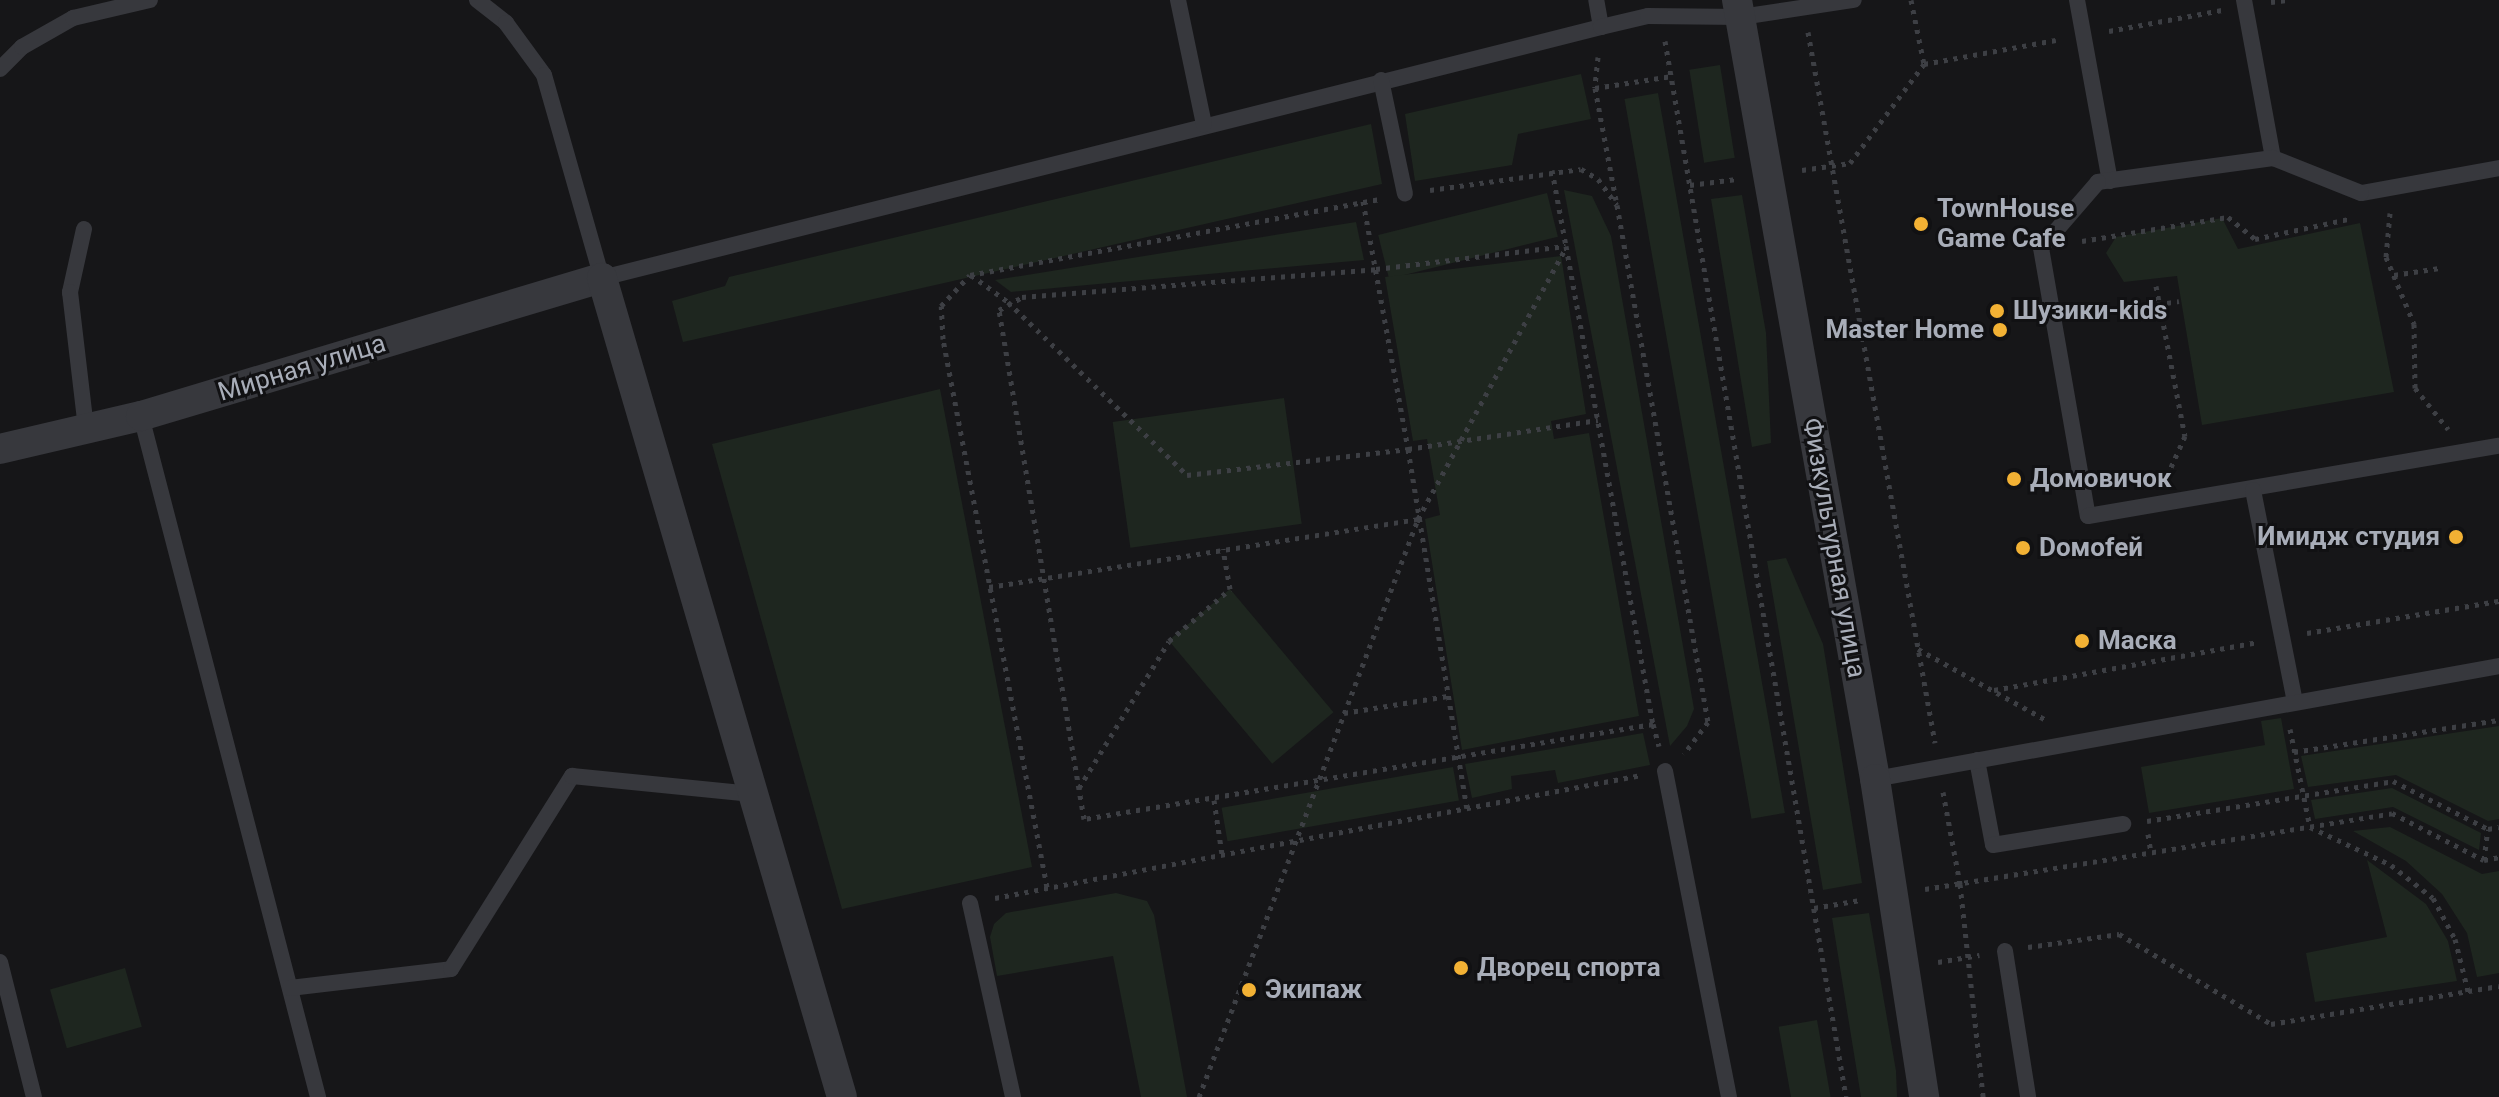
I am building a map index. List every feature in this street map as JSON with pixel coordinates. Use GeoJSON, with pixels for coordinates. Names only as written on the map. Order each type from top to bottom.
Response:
{"type":"FeatureCollection","features":[{"type":"Feature","properties":{"kind":"street","name":"Физкультурная улица"},"geometry":{"type":"LineString","coordinates":[[1739,8],[1875,779],[1924,1097]]}},
{"type":"Feature","properties":{"kind":"street","name":"Мирная улица"},"geometry":{"type":"LineString","coordinates":[[0,449],[141,416],[602,278]]}},
{"type":"Feature","properties":{"kind":"street"},"geometry":{"type":"LineString","coordinates":[[602,278],[842,1097]]}},
{"type":"Feature","properties":{"kind":"lane"},"geometry":{"type":"LineString","coordinates":[[0,69],[22,47],[73,18],[150,0]]}},
{"type":"Feature","properties":{"kind":"lane"},"geometry":{"type":"LineString","coordinates":[[477,0],[506,23],[544,75],[602,278],[1204,124],[1601,27],[1661,16],[1739,8],[1804,7],[1854,0]]}},
{"type":"Feature","properties":{"kind":"lane"},"geometry":{"type":"LineString","coordinates":[[1178,0],[1204,124]]}},
{"type":"Feature","properties":{"kind":"lane"},"geometry":{"type":"LineString","coordinates":[[1596,0],[1601,27]]}},
{"type":"Feature","properties":{"kind":"lane"},"geometry":{"type":"LineString","coordinates":[[2077,0],[2110,181]]}},
{"type":"Feature","properties":{"kind":"lane"},"geometry":{"type":"LineString","coordinates":[[2244,3],[2273,158]]}},
{"type":"Feature","properties":{"kind":"lane"},"geometry":{"type":"LineString","coordinates":[[1381,80],[1405,194]]}},
{"type":"Feature","properties":{"kind":"lane"},"geometry":{"type":"LineString","coordinates":[[2499,168],[2361,193],[2273,158],[2098,182],[2041,248],[2088,516],[2499,446]]}},
{"type":"Feature","properties":{"kind":"lane"},"geometry":{"type":"LineString","coordinates":[[84,229],[70,292],[86,429]]}},
{"type":"Feature","properties":{"kind":"lane"},"geometry":{"type":"LineString","coordinates":[[141,416],[318,1097]]}},
{"type":"Feature","properties":{"kind":"lane"},"geometry":{"type":"LineString","coordinates":[[2253,490],[2282,637],[2290,703]]}},
{"type":"Feature","properties":{"kind":"lane"},"geometry":{"type":"LineString","coordinates":[[1875,779],[2499,666]]}},
{"type":"Feature","properties":{"kind":"lane"},"geometry":{"type":"LineString","coordinates":[[1977,760],[1993,845],[2123,824]]}},
{"type":"Feature","properties":{"kind":"lane"},"geometry":{"type":"LineString","coordinates":[[1665,771],[1729,1097]]}},
{"type":"Feature","properties":{"kind":"lane"},"geometry":{"type":"LineString","coordinates":[[290,988],[451,969],[572,776],[752,794]]}},
{"type":"Feature","properties":{"kind":"lane"},"geometry":{"type":"LineString","coordinates":[[970,903],[1013,1097]]}},
{"type":"Feature","properties":{"kind":"lane"},"geometry":{"type":"LineString","coordinates":[[2005,951],[2028,1097]]}},
{"type":"Feature","properties":{"kind":"lane"},"geometry":{"type":"LineString","coordinates":[[0,962],[34,1097]]}},
{"type":"Feature","properties":{"kind":"path"},"geometry":{"type":"LineString","coordinates":[[1911,0],[1924,64]]}},
{"type":"Feature","properties":{"kind":"path"},"geometry":{"type":"LineString","coordinates":[[1690,185],[1850,163],[1924,64],[2244,3],[2287,0]]}},
{"type":"Feature","properties":{"kind":"path"},"geometry":{"type":"LineString","coordinates":[[1804,7],[1960,884],[1983,1097]]}},
{"type":"Feature","properties":{"kind":"path"},"geometry":{"type":"LineString","coordinates":[[1661,16],[1846,1097]]}},
{"type":"Feature","properties":{"kind":"path"},"geometry":{"type":"LineString","coordinates":[[970,903],[1665,771],[1708,722],[1595,88],[1601,27]]}},
{"type":"Feature","properties":{"kind":"path"},"geometry":{"type":"LineString","coordinates":[[1595,88],[1672,76]]}},
{"type":"Feature","properties":{"kind":"path"},"geometry":{"type":"LineString","coordinates":[[1047,887],[943,339],[941,306],[970,275],[1363,201],[1552,170],[1581,169],[1598,179],[1617,205]]}},
{"type":"Feature","properties":{"kind":"path"},"geometry":{"type":"LineString","coordinates":[[1552,170],[1566,246],[1598,420],[1653,724],[1317,784],[1084,819],[1041,577],[999,310],[1008,302],[1376,269],[1566,246]]}},
{"type":"Feature","properties":{"kind":"path"},"geometry":{"type":"LineString","coordinates":[[1363,201],[1408,449],[1467,808]]}},
{"type":"Feature","properties":{"kind":"path"},"geometry":{"type":"LineString","coordinates":[[2377,215],[2390,213],[2386,257],[2414,324],[2415,388],[2455,438],[2459,453]]}},
{"type":"Feature","properties":{"kind":"path"},"geometry":{"type":"LineString","coordinates":[[2041,248],[2228,217],[2255,239],[2363,217]]}},
{"type":"Feature","properties":{"kind":"path"},"geometry":{"type":"LineString","coordinates":[[1199,1097],[1418,519],[1566,246]]}},
{"type":"Feature","properties":{"kind":"path"},"geometry":{"type":"LineString","coordinates":[[2394,275],[2439,268]]}},
{"type":"Feature","properties":{"kind":"path"},"geometry":{"type":"LineString","coordinates":[[970,275],[1008,302],[1187,475],[1408,449],[1598,420]]}},
{"type":"Feature","properties":{"kind":"path"},"geometry":{"type":"LineString","coordinates":[[2156,286],[2185,436],[2163,484]]}},
{"type":"Feature","properties":{"kind":"path"},"geometry":{"type":"LineString","coordinates":[[2054,320],[2179,301]]}},
{"type":"Feature","properties":{"kind":"path"},"geometry":{"type":"LineString","coordinates":[[989,587],[1418,519]]}},
{"type":"Feature","properties":{"kind":"path"},"geometry":{"type":"LineString","coordinates":[[1078,789],[1169,641],[1230,589],[1223,549]]}},
{"type":"Feature","properties":{"kind":"path"},"geometry":{"type":"LineString","coordinates":[[1994,690],[2499,601]]}},
{"type":"Feature","properties":{"kind":"path"},"geometry":{"type":"LineString","coordinates":[[1918,649],[2083,741]]}},
{"type":"Feature","properties":{"kind":"path"},"geometry":{"type":"LineString","coordinates":[[1344,713],[1448,696]]}},
{"type":"Feature","properties":{"kind":"path"},"geometry":{"type":"LineString","coordinates":[[2290,703],[2294,752],[2310,827]]}},
{"type":"Feature","properties":{"kind":"path"},"geometry":{"type":"LineString","coordinates":[[2294,752],[2499,720]]}},
{"type":"Feature","properties":{"kind":"path"},"geometry":{"type":"LineString","coordinates":[[2123,824],[2393,781],[2488,829],[2499,827]]}},
{"type":"Feature","properties":{"kind":"path"},"geometry":{"type":"LineString","coordinates":[[1214,800],[1222,854]]}},
{"type":"Feature","properties":{"kind":"path"},"geometry":{"type":"LineString","coordinates":[[1814,908],[2392,813],[2484,860],[2499,857]]}},
{"type":"Feature","properties":{"kind":"path"},"geometry":{"type":"LineString","coordinates":[[2310,827],[2391,865],[2433,898],[2455,939],[2468,991]]}},
{"type":"Feature","properties":{"kind":"path"},"geometry":{"type":"LineString","coordinates":[[2484,860],[2488,829]]}},
{"type":"Feature","properties":{"kind":"path"},"geometry":{"type":"LineString","coordinates":[[1905,966],[2119,934],[2271,1024],[2499,986]]}},
{"type":"Feature","properties":{"kind":"shaded area"},"geometry":{"type":"Polygon","coordinates":[[[1720,65],[1735,158],[1704,163],[1689,70],[1720,65]]]}},
{"type":"Feature","properties":{"kind":"shaded area"},"geometry":{"type":"Polygon","coordinates":[[[1581,74],[1591,119],[1518,134],[1512,165],[1415,181],[1405,114],[1581,74]]]}},
{"type":"Feature","properties":{"kind":"shaded area"},"geometry":{"type":"Polygon","coordinates":[[[1658,93],[1785,813],[1751,819],[1625,99],[1658,93]]]}},
{"type":"Feature","properties":{"kind":"shaded area"},"geometry":{"type":"Polygon","coordinates":[[[1371,124],[1382,184],[683,342],[672,301],[725,286],[729,277],[1371,124]]]}},
{"type":"Feature","properties":{"kind":"shaded area"},"geometry":{"type":"Polygon","coordinates":[[[1564,190],[1592,196],[1611,236],[1694,709],[1687,726],[1670,746],[1564,190]]]}},
{"type":"Feature","properties":{"kind":"shaded area"},"geometry":{"type":"Polygon","coordinates":[[[1547,193],[1558,237],[1389,279],[1378,235],[1547,193]]]}},
{"type":"Feature","properties":{"kind":"shaded area"},"geometry":{"type":"Polygon","coordinates":[[[1742,195],[1766,333],[1771,443],[1752,447],[1711,199],[1742,195]]]}},
{"type":"Feature","properties":{"kind":"shaded area"},"geometry":{"type":"Polygon","coordinates":[[[2222,218],[2238,249],[2360,223],[2394,392],[2202,425],[2177,276],[2124,282],[2106,253],[2116,237],[2222,218]]]}},
{"type":"Feature","properties":{"kind":"shaded area"},"geometry":{"type":"Polygon","coordinates":[[[1356,222],[1364,260],[1011,292],[995,280],[1356,222]]]}},
{"type":"Feature","properties":{"kind":"shaded area"},"geometry":{"type":"Polygon","coordinates":[[[1561,256],[1586,414],[1551,421],[1554,439],[1589,433],[1639,716],[1462,750],[1425,519],[1440,515],[1427,439],[1413,441],[1385,277],[1561,256]]]}},
{"type":"Feature","properties":{"kind":"shaded area"},"geometry":{"type":"Polygon","coordinates":[[[940,389],[1032,867],[842,909],[712,444],[940,389]]]}},
{"type":"Feature","properties":{"kind":"shaded area"},"geometry":{"type":"Polygon","coordinates":[[[1284,398],[1302,524],[1130,548],[1113,422],[1284,398]]]}},
{"type":"Feature","properties":{"kind":"shaded area"},"geometry":{"type":"Polygon","coordinates":[[[1786,558],[1823,644],[1862,883],[1823,890],[1767,561],[1786,558]]]}},
{"type":"Feature","properties":{"kind":"shaded area"},"geometry":{"type":"Polygon","coordinates":[[[1230,589],[1333,712],[1272,764],[1169,640],[1230,589]]]}},
{"type":"Feature","properties":{"kind":"shaded area"},"geometry":{"type":"Polygon","coordinates":[[[2281,718],[2294,789],[2149,813],[2141,767],[2265,745],[2261,721],[2281,718]]]}},
{"type":"Feature","properties":{"kind":"shaded area"},"geometry":{"type":"Polygon","coordinates":[[[2499,726],[2499,819],[2488,821],[2396,775],[2308,787],[2301,756],[2499,726]]]}},
{"type":"Feature","properties":{"kind":"shaded area"},"geometry":{"type":"Polygon","coordinates":[[[1643,733],[1650,765],[1558,783],[1555,770],[1511,776],[1512,789],[1472,798],[1465,764],[1643,733]]]}},
{"type":"Feature","properties":{"kind":"shaded area"},"geometry":{"type":"Polygon","coordinates":[[[1453,767],[1459,800],[1227,841],[1222,808],[1453,767]]]}},
{"type":"Feature","properties":{"kind":"shaded area"},"geometry":{"type":"Polygon","coordinates":[[[2392,788],[2481,833],[2479,850],[2393,807],[2315,819],[2311,800],[2392,788]]]}},
{"type":"Feature","properties":{"kind":"shaded area"},"geometry":{"type":"Polygon","coordinates":[[[2390,827],[2482,874],[2499,871],[2499,973],[2477,977],[2467,933],[2442,894],[2406,861],[2353,831],[2390,827]]]}},
{"type":"Feature","properties":{"kind":"shaded area"},"geometry":{"type":"Polygon","coordinates":[[[2367,860],[2426,904],[2448,941],[2457,981],[2315,1002],[2306,953],[2387,937],[2367,860]]]}},
{"type":"Feature","properties":{"kind":"shaded area"},"geometry":{"type":"Polygon","coordinates":[[[1116,893],[1147,901],[1154,915],[1187,1097],[1141,1097],[1113,956],[997,976],[990,937],[994,924],[1006,913],[1116,893]]]}},
{"type":"Feature","properties":{"kind":"shaded area"},"geometry":{"type":"Polygon","coordinates":[[[1869,913],[1896,1071],[1897,1097],[1861,1097],[1832,918],[1869,913]]]}},
{"type":"Feature","properties":{"kind":"shaded area"},"geometry":{"type":"Polygon","coordinates":[[[125,968],[142,1027],[67,1048],[50,989],[125,968]]]}},
{"type":"Feature","properties":{"kind":"shaded area"},"geometry":{"type":"Polygon","coordinates":[[[1817,1020],[1831,1097],[1791,1097],[1779,1027],[1817,1020]]]}},
{"type":"Feature","properties":{"kind":"place","name":"TownHouse Game Cafe"},"geometry":{"type":"Point","coordinates":[1921,224]}},
{"type":"Feature","properties":{"kind":"place","name":"Шузики-kids"},"geometry":{"type":"Point","coordinates":[1997,311]}},
{"type":"Feature","properties":{"kind":"place","name":"Master Home"},"geometry":{"type":"Point","coordinates":[2000,330]}},
{"type":"Feature","properties":{"kind":"place","name":"Домовичок"},"geometry":{"type":"Point","coordinates":[2014,479]}},
{"type":"Feature","properties":{"kind":"place","name":"Имидж студия"},"geometry":{"type":"Point","coordinates":[2456,537]}},
{"type":"Feature","properties":{"kind":"place","name":"Dомоfей"},"geometry":{"type":"Point","coordinates":[2023,548]}},
{"type":"Feature","properties":{"kind":"place","name":"Маска"},"geometry":{"type":"Point","coordinates":[2082,641]}},
{"type":"Feature","properties":{"kind":"place","name":"Дворец спорта"},"geometry":{"type":"Point","coordinates":[1461,968]}},
{"type":"Feature","properties":{"kind":"place","name":"Экипаж"},"geometry":{"type":"Point","coordinates":[1249,990]}}]}
